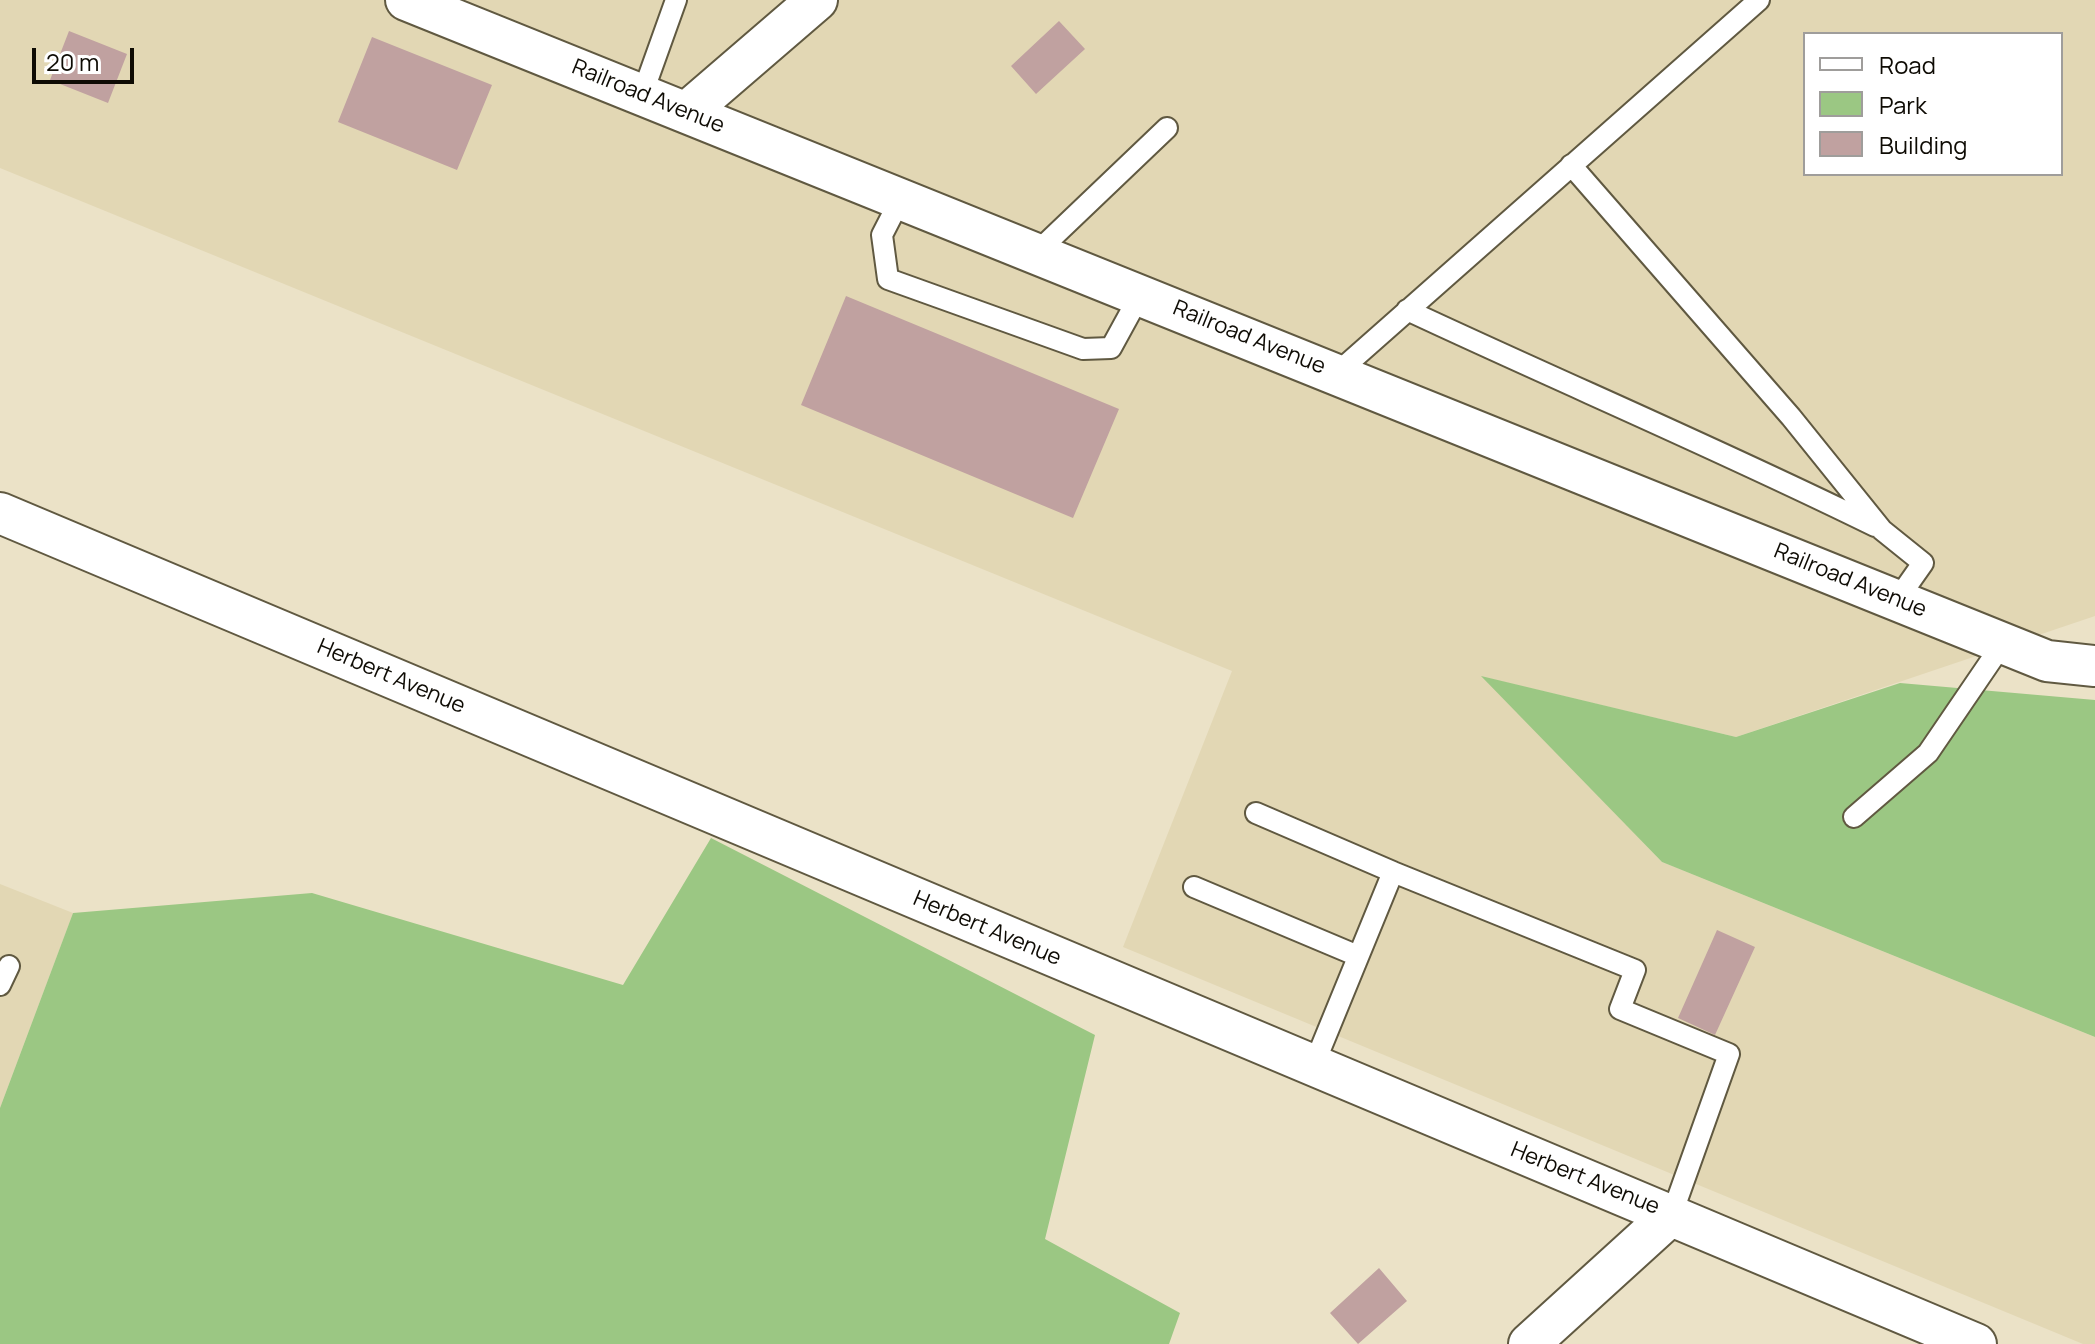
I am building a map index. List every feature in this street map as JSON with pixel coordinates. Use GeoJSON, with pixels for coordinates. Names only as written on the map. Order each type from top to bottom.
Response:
{"type":"FeatureCollection","features":[{"type":"Feature","properties":{"kind":"street","name":"Railroad Avenue"},"geometry":{"type":"LineString","coordinates":[[406,0],[2047,661],[2095,666]]}},
{"type":"Feature","properties":{"kind":"street"},"geometry":{"type":"LineString","coordinates":[[687,112],[817,0]]}},
{"type":"Feature","properties":{"kind":"street","name":"Herbert Avenue"},"geometry":{"type":"LineString","coordinates":[[0,513],[1976,1344]]}},
{"type":"Feature","properties":{"kind":"street"},"geometry":{"type":"LineString","coordinates":[[1529,1344],[1672,1214]]}},
{"type":"Feature","properties":{"kind":"lane"},"geometry":{"type":"LineString","coordinates":[[642,95],[676,0]]}},
{"type":"Feature","properties":{"kind":"lane"},"geometry":{"type":"LineString","coordinates":[[1337,373],[1759,0]]}},
{"type":"Feature","properties":{"kind":"lane"},"geometry":{"type":"LineString","coordinates":[[1036,253],[1167,128]]}},
{"type":"Feature","properties":{"kind":"lane"},"geometry":{"type":"LineString","coordinates":[[1571,165],[1791,417],[1882,530]]}},
{"type":"Feature","properties":{"kind":"lane"},"geometry":{"type":"LineString","coordinates":[[901,198],[882,235],[888,279],[1083,349],[1111,348],[1140,295]]}},
{"type":"Feature","properties":{"kind":"lane"},"geometry":{"type":"LineString","coordinates":[[1407,310],[1550,377],[1730,454],[1882,530],[1923,563],[1897,600]]}},
{"type":"Feature","properties":{"kind":"lane"},"geometry":{"type":"LineString","coordinates":[[1854,817],[1928,753],[2003,643]]}},
{"type":"Feature","properties":{"kind":"lane"},"geometry":{"type":"LineString","coordinates":[[1256,813],[1635,970],[1620,1009],[1729,1054],[1672,1214]]}},
{"type":"Feature","properties":{"kind":"lane"},"geometry":{"type":"LineString","coordinates":[[1313,1067],[1393,872]]}},
{"type":"Feature","properties":{"kind":"lane"},"geometry":{"type":"LineString","coordinates":[[1194,887],[1358,956]]}},
{"type":"Feature","properties":{"kind":"lane"},"geometry":{"type":"LineString","coordinates":[[0,985],[9,966]]}},
{"type":"Feature","properties":{"kind":"shaded area"},"geometry":{"type":"Polygon","coordinates":[[[0,0],[2095,0],[2095,616],[1736,737],[1483,677],[1662,862],[2095,1037],[2095,1344],[2083,1344],[1123,947],[1232,671],[0,168],[0,0]]]}},
{"type":"Feature","properties":{"kind":"shaded area"},"geometry":{"type":"Polygon","coordinates":[[[0,884],[73,913],[0,1108],[0,884]]]}},
{"type":"Feature","properties":{"kind":"green space"},"geometry":{"type":"Polygon","coordinates":[[[1481,676],[1736,737],[1900,683],[2095,700],[2095,1037],[1662,862],[1481,676]]]}},
{"type":"Feature","properties":{"kind":"green space"},"geometry":{"type":"Polygon","coordinates":[[[711,838],[1095,1035],[1045,1239],[1180,1313],[1169,1344],[0,1344],[0,1108],[73,913],[312,893],[623,985],[711,838]]]}},
{"type":"Feature","properties":{"kind":"building"},"geometry":{"type":"Polygon","coordinates":[[[1059,21],[1085,49],[1036,94],[1011,66],[1059,21]]]}},
{"type":"Feature","properties":{"kind":"building"},"geometry":{"type":"Polygon","coordinates":[[[69,31],[127,54],[108,103],[50,80],[69,31]]]}},
{"type":"Feature","properties":{"kind":"building"},"geometry":{"type":"Polygon","coordinates":[[[372,37],[492,85],[457,170],[338,122],[372,37]]]}},
{"type":"Feature","properties":{"kind":"building"},"geometry":{"type":"Polygon","coordinates":[[[846,296],[1119,409],[1073,518],[801,405],[846,296]]]}},
{"type":"Feature","properties":{"kind":"building"},"geometry":{"type":"Polygon","coordinates":[[[1717,930],[1755,947],[1715,1035],[1678,1018],[1717,930]]]}},
{"type":"Feature","properties":{"kind":"building"},"geometry":{"type":"Polygon","coordinates":[[[1379,1268],[1407,1301],[1358,1344],[1330,1313],[1379,1268]]]}}]}
